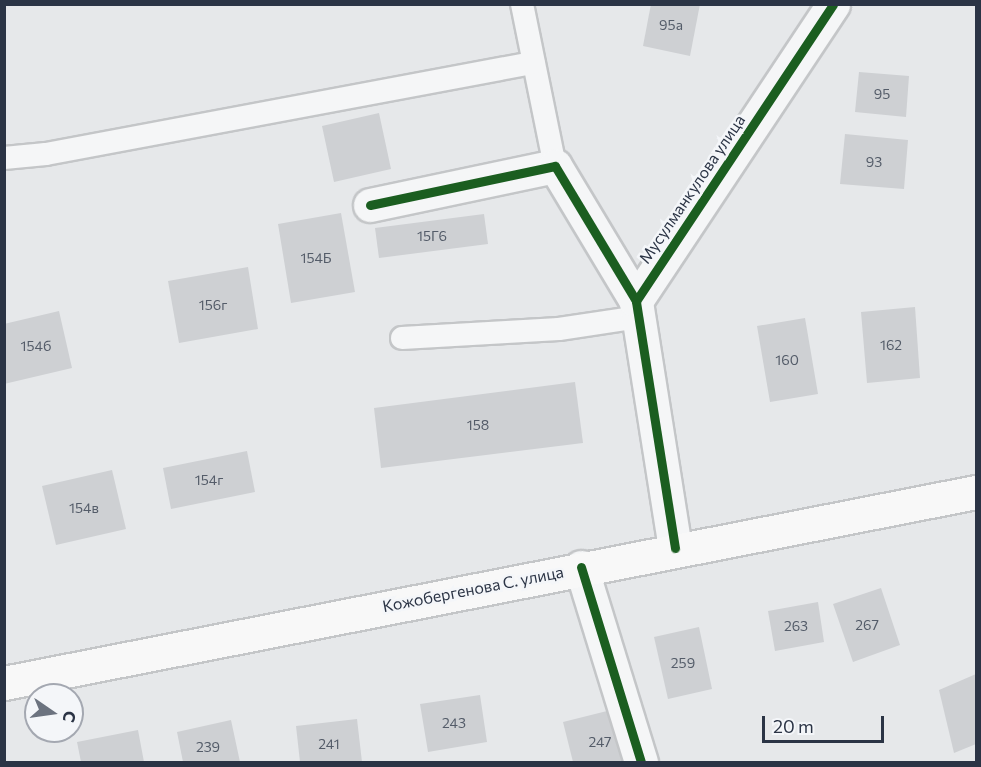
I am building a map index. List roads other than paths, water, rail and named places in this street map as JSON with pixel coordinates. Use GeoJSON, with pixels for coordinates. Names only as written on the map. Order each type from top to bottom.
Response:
{"type":"FeatureCollection","features":[{"type":"Feature","properties":{"kind":"main road","name":"Кожобергенова С. улица"},"geometry":{"type":"LineString","coordinates":[[4,683],[675,548],[976,492]]}},
{"type":"Feature","properties":{"kind":"street","name":"Мусулманкулова улица"},"geometry":{"type":"LineString","coordinates":[[637,309],[832,4]]}},
{"type":"Feature","properties":{"kind":"street"},"geometry":{"type":"LineString","coordinates":[[370,205],[555,166],[637,309],[675,548]]}},
{"type":"Feature","properties":{"kind":"street"},"geometry":{"type":"LineString","coordinates":[[581,567],[641,762]]}},
{"type":"Feature","properties":{"kind":"lane"},"geometry":{"type":"LineString","coordinates":[[522,4],[555,166]]}},
{"type":"Feature","properties":{"kind":"lane"},"geometry":{"type":"LineString","coordinates":[[4,158],[57,152],[534,63]]}},
{"type":"Feature","properties":{"kind":"lane"},"geometry":{"type":"LineString","coordinates":[[402,339],[559,329],[637,309]]}}]}
